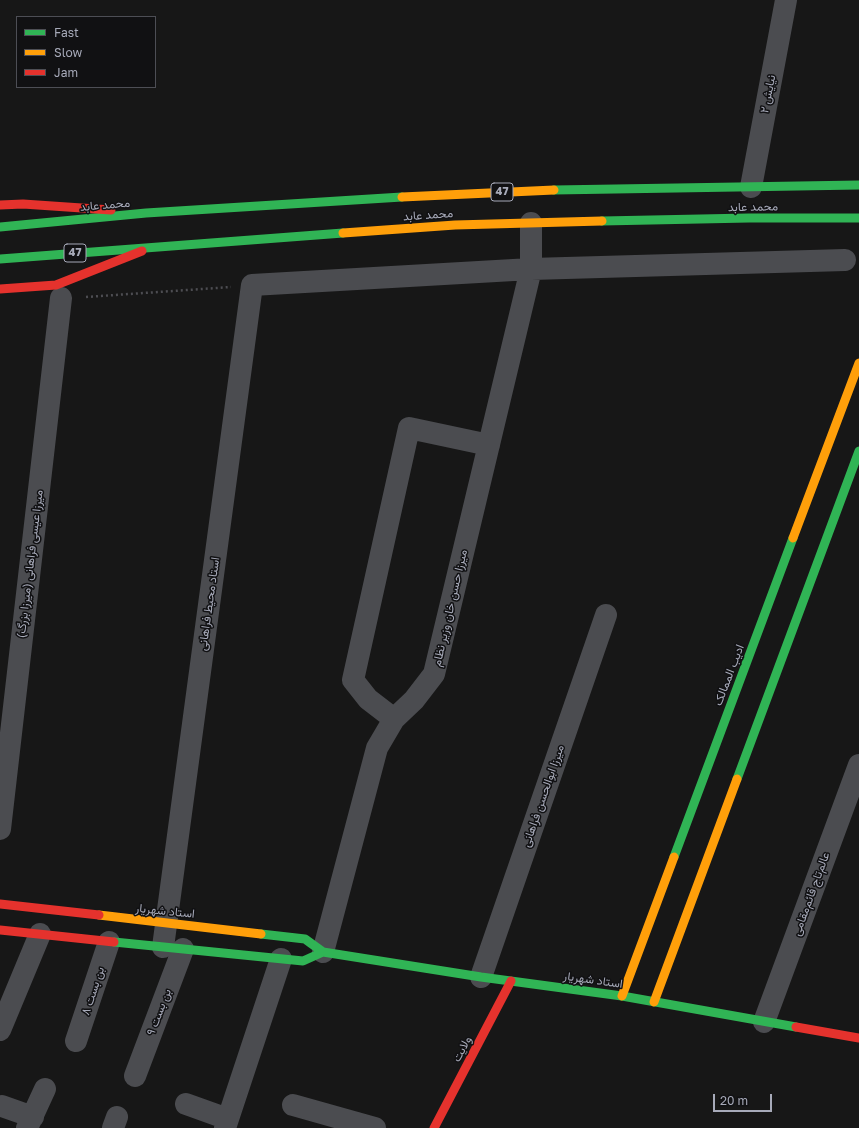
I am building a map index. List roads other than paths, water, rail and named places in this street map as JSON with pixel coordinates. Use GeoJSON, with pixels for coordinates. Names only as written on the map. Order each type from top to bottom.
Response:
{"type":"FeatureCollection","features":[{"type":"Feature","properties":{"kind":"street","name":"نیایش ۲"},"geometry":{"type":"LineString","coordinates":[[751,187],[786,0]]}},
{"type":"Feature","properties":{"kind":"street","name":"محمد عابد"},"geometry":{"type":"LineString","coordinates":[[0,227],[146,213],[250,210],[525,191],[859,185]]}},
{"type":"Feature","properties":{"kind":"street"},"geometry":{"type":"LineString","coordinates":[[0,205],[23,204],[146,213]]}},
{"type":"Feature","properties":{"kind":"street","name":"محمد عابد"},"geometry":{"type":"LineString","coordinates":[[0,259],[150,248],[252,236],[455,225],[859,218]]}},
{"type":"Feature","properties":{"kind":"street","name":"میرزا حسن خان وزیر نظام"},"geometry":{"type":"LineString","coordinates":[[323,952],[377,748],[394,719],[414,700],[434,674],[531,269],[531,223]]}},
{"type":"Feature","properties":{"kind":"street"},"geometry":{"type":"LineString","coordinates":[[0,289],[56,285],[150,248]]}},
{"type":"Feature","properties":{"kind":"street"},"geometry":{"type":"LineString","coordinates":[[531,269],[845,260]]}},
{"type":"Feature","properties":{"kind":"street","name":"استاد محیط فراهانی"},"geometry":{"type":"LineString","coordinates":[[173,948],[167,923],[252,286],[531,269]]}},
{"type":"Feature","properties":{"kind":"street","name":"میرزا عیسی فراهانی (میرزا بزرگ)"},"geometry":{"type":"LineString","coordinates":[[0,829],[61,298]]}},
{"type":"Feature","properties":{"kind":"street","name":"ادیب الممالک"},"geometry":{"type":"LineString","coordinates":[[622,996],[859,363]]}},
{"type":"Feature","properties":{"kind":"street"},"geometry":{"type":"LineString","coordinates":[[394,719],[368,699],[353,680],[409,428],[489,445]]}},
{"type":"Feature","properties":{"kind":"street"},"geometry":{"type":"LineString","coordinates":[[654,1002],[859,451]]}},
{"type":"Feature","properties":{"kind":"street","name":"میرزا ابوالحسن فراهانی"},"geometry":{"type":"LineString","coordinates":[[481,977],[606,615]]}},
{"type":"Feature","properties":{"kind":"street","name":"عالم‌تاج قائم‌مقامی"},"geometry":{"type":"LineString","coordinates":[[764,1022],[859,765]]}},
{"type":"Feature","properties":{"kind":"street","name":"استاد شهریار"},"geometry":{"type":"LineString","coordinates":[[0,904],[305,939],[323,952],[481,977],[622,996],[859,1038]]}},
{"type":"Feature","properties":{"kind":"street"},"geometry":{"type":"LineString","coordinates":[[0,930],[303,962],[323,952]]}},
{"type":"Feature","properties":{"kind":"street"},"geometry":{"type":"LineString","coordinates":[[0,1030],[40,934]]}},
{"type":"Feature","properties":{"kind":"street","name":"بن بست ۸"},"geometry":{"type":"LineString","coordinates":[[76,1041],[109,942]]}},
{"type":"Feature","properties":{"kind":"street","name":"بن بست ۹"},"geometry":{"type":"LineString","coordinates":[[136,1076],[173,948]]}},
{"type":"Feature","properties":{"kind":"street"},"geometry":{"type":"LineString","coordinates":[[186,1104],[227,1124],[281,959]]}},
{"type":"Feature","properties":{"kind":"street","name":"ولایت"},"geometry":{"type":"LineString","coordinates":[[434,1128],[511,981]]}},
{"type":"Feature","properties":{"kind":"street"},"geometry":{"type":"LineString","coordinates":[[2,1106],[30,1122],[45,1089]]}},
{"type":"Feature","properties":{"kind":"street"},"geometry":{"type":"LineString","coordinates":[[292,1105],[327,1122],[375,1128]]}}]}
